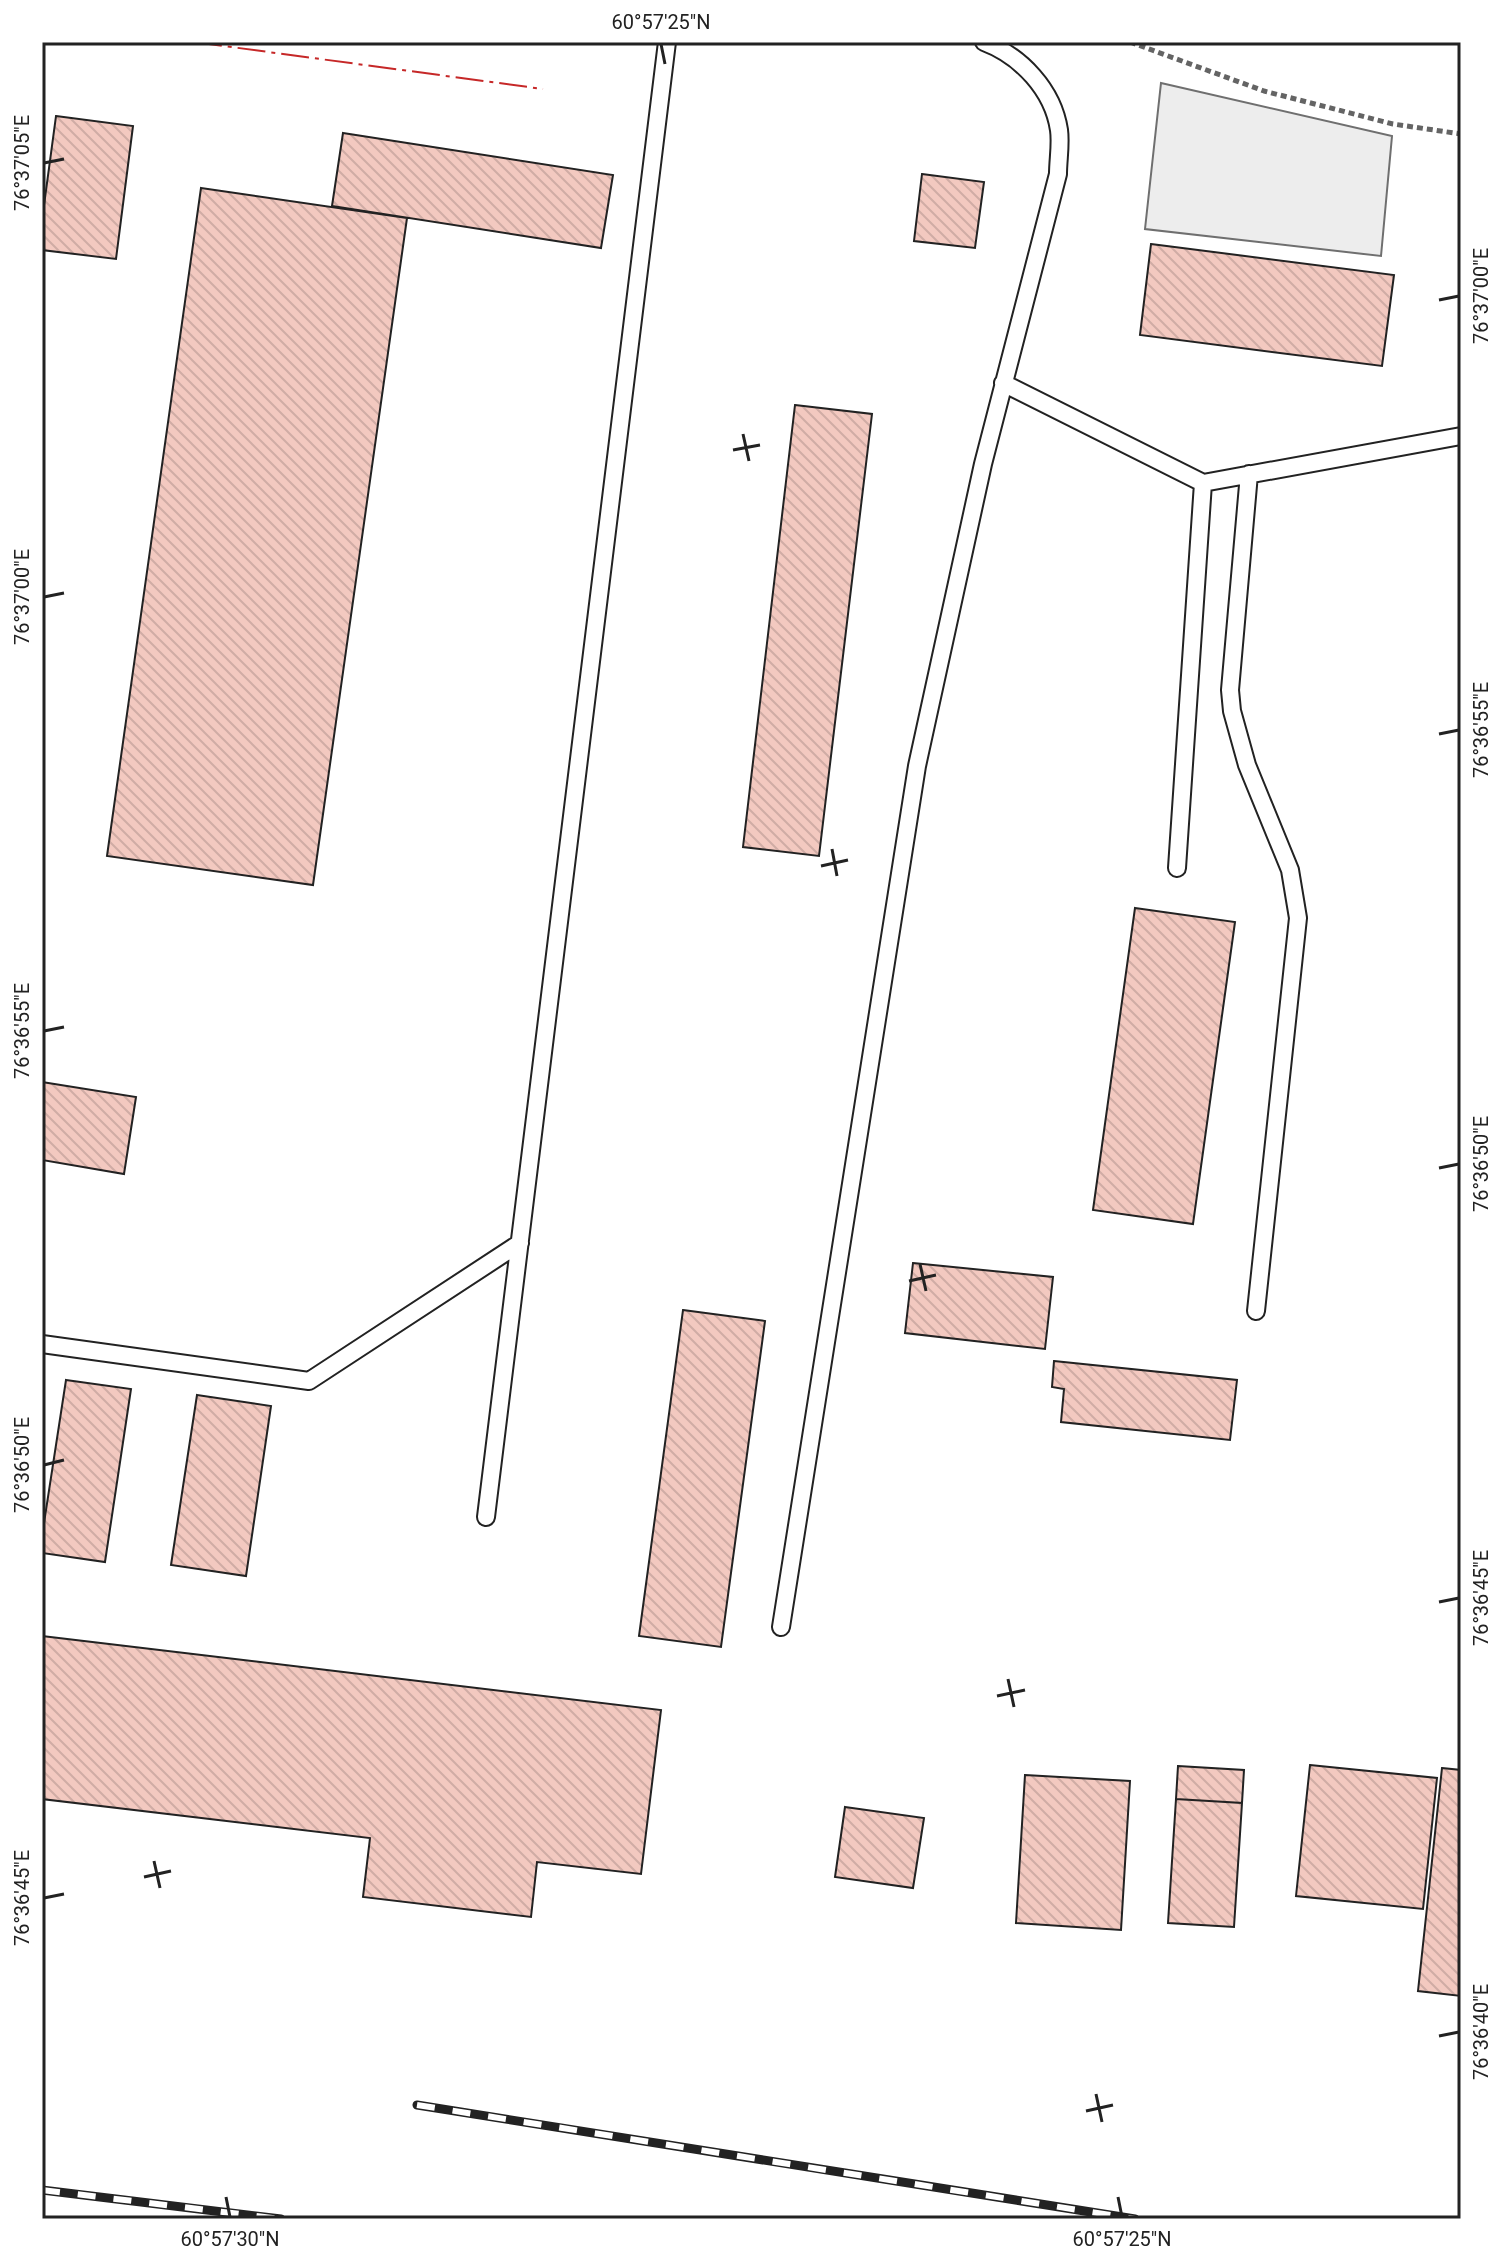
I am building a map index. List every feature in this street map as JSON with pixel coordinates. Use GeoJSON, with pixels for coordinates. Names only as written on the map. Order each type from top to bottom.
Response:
{"type":"FeatureCollection","features":[{"type":"Feature","properties":{"kind":"lane"},"geometry":{"type":"LineString","coordinates":[[486,1517],[667,42]]}},
{"type":"Feature","properties":{"kind":"lane"},"geometry":{"type":"LineString","coordinates":[[781,1627],[917,766],[983,464],[1058,174],[1059,130],[1049,98],[1026,68],[1002,49],[984,42]]}},
{"type":"Feature","properties":{"kind":"lane"},"geometry":{"type":"LineString","coordinates":[[1003,383],[1203,483],[1461,436]]}},
{"type":"Feature","properties":{"kind":"lane"},"geometry":{"type":"LineString","coordinates":[[1249,474],[1230,690],[1232,711],[1247,765],[1290,870],[1298,918],[1256,1311]]}},
{"type":"Feature","properties":{"kind":"lane"},"geometry":{"type":"LineString","coordinates":[[1177,868],[1203,483]]}},
{"type":"Feature","properties":{"kind":"lane"},"geometry":{"type":"LineString","coordinates":[[42,1344],[309,1381],[520,1243]]}},
{"type":"Feature","properties":{"kind":"path"},"geometry":{"type":"LineString","coordinates":[[1130,42],[1264,91],[1393,124],[1461,134]]}},
{"type":"Feature","properties":{"kind":"shaded area"},"geometry":{"type":"Polygon","coordinates":[[[1161,83],[1392,136],[1381,256],[1145,229],[1161,83]]]}},
{"type":"Feature","properties":{"kind":"building"},"geometry":{"type":"Polygon","coordinates":[[[56,116],[133,126],[116,259],[42,250],[42,220],[56,116]]]}},
{"type":"Feature","properties":{"kind":"building"},"geometry":{"type":"Polygon","coordinates":[[[343,133],[613,175],[601,248],[332,206],[343,133]]]}},
{"type":"Feature","properties":{"kind":"building"},"geometry":{"type":"Polygon","coordinates":[[[922,174],[984,182],[975,248],[914,241],[922,174]]]}},
{"type":"Feature","properties":{"kind":"building"},"geometry":{"type":"Polygon","coordinates":[[[201,188],[407,218],[313,885],[107,856],[201,188]]]}},
{"type":"Feature","properties":{"kind":"building"},"geometry":{"type":"Polygon","coordinates":[[[1151,244],[1394,275],[1382,366],[1140,335],[1151,244]]]}},
{"type":"Feature","properties":{"kind":"building"},"geometry":{"type":"Polygon","coordinates":[[[795,405],[872,414],[819,856],[743,847],[795,405]]]}},
{"type":"Feature","properties":{"kind":"building"},"geometry":{"type":"Polygon","coordinates":[[[1135,908],[1235,922],[1193,1224],[1093,1210],[1135,908]]]}},
{"type":"Feature","properties":{"kind":"building"},"geometry":{"type":"Polygon","coordinates":[[[42,1082],[136,1097],[124,1174],[42,1160],[42,1082]]]}},
{"type":"Feature","properties":{"kind":"building"},"geometry":{"type":"Polygon","coordinates":[[[913,1263],[1053,1277],[1045,1349],[905,1333],[913,1263]]]}},
{"type":"Feature","properties":{"kind":"building"},"geometry":{"type":"Polygon","coordinates":[[[683,1310],[765,1321],[721,1647],[639,1636],[683,1310]]]}},
{"type":"Feature","properties":{"kind":"building"},"geometry":{"type":"Polygon","coordinates":[[[1054,1361],[1237,1380],[1230,1440],[1061,1422],[1064,1389],[1052,1387],[1054,1361]]]}},
{"type":"Feature","properties":{"kind":"building"},"geometry":{"type":"Polygon","coordinates":[[[66,1380],[131,1389],[105,1562],[42,1553],[66,1380]]]}},
{"type":"Feature","properties":{"kind":"building"},"geometry":{"type":"Polygon","coordinates":[[[197,1395],[271,1406],[246,1576],[171,1565],[197,1395]]]}},
{"type":"Feature","properties":{"kind":"building"},"geometry":{"type":"Polygon","coordinates":[[[42,1636],[661,1710],[641,1874],[537,1862],[531,1917],[363,1897],[370,1838],[42,1799],[42,1636]]]}},
{"type":"Feature","properties":{"kind":"building"},"geometry":{"type":"Polygon","coordinates":[[[1310,1765],[1437,1778],[1423,1909],[1296,1896],[1310,1765]]]}},
{"type":"Feature","properties":{"kind":"building"},"geometry":{"type":"Polygon","coordinates":[[[1178,1766],[1244,1770],[1242,1803],[1176,1799],[1178,1766]]]}},
{"type":"Feature","properties":{"kind":"building"},"geometry":{"type":"Polygon","coordinates":[[[1442,1768],[1461,1770],[1461,1996],[1418,1991],[1442,1768]]]}},
{"type":"Feature","properties":{"kind":"building"},"geometry":{"type":"Polygon","coordinates":[[[1025,1775],[1130,1781],[1121,1930],[1016,1923],[1025,1775]]]}},
{"type":"Feature","properties":{"kind":"building"},"geometry":{"type":"Polygon","coordinates":[[[1176,1799],[1242,1803],[1234,1927],[1168,1923],[1176,1799]]]}},
{"type":"Feature","properties":{"kind":"building"},"geometry":{"type":"Polygon","coordinates":[[[845,1807],[924,1818],[913,1888],[835,1877],[845,1807]]]}},
{"type":"Feature","properties":{"kind":"railway"},"geometry":{"type":"LineString","coordinates":[[417,2105],[1135,2219]]}},
{"type":"Feature","properties":{"kind":"railway"},"geometry":{"type":"LineString","coordinates":[[42,2190],[281,2219]]}},
{"type":"Feature","properties":{"kind":"power"},"geometry":{"type":"LineString","coordinates":[[194,42],[543,89]]}}]}
